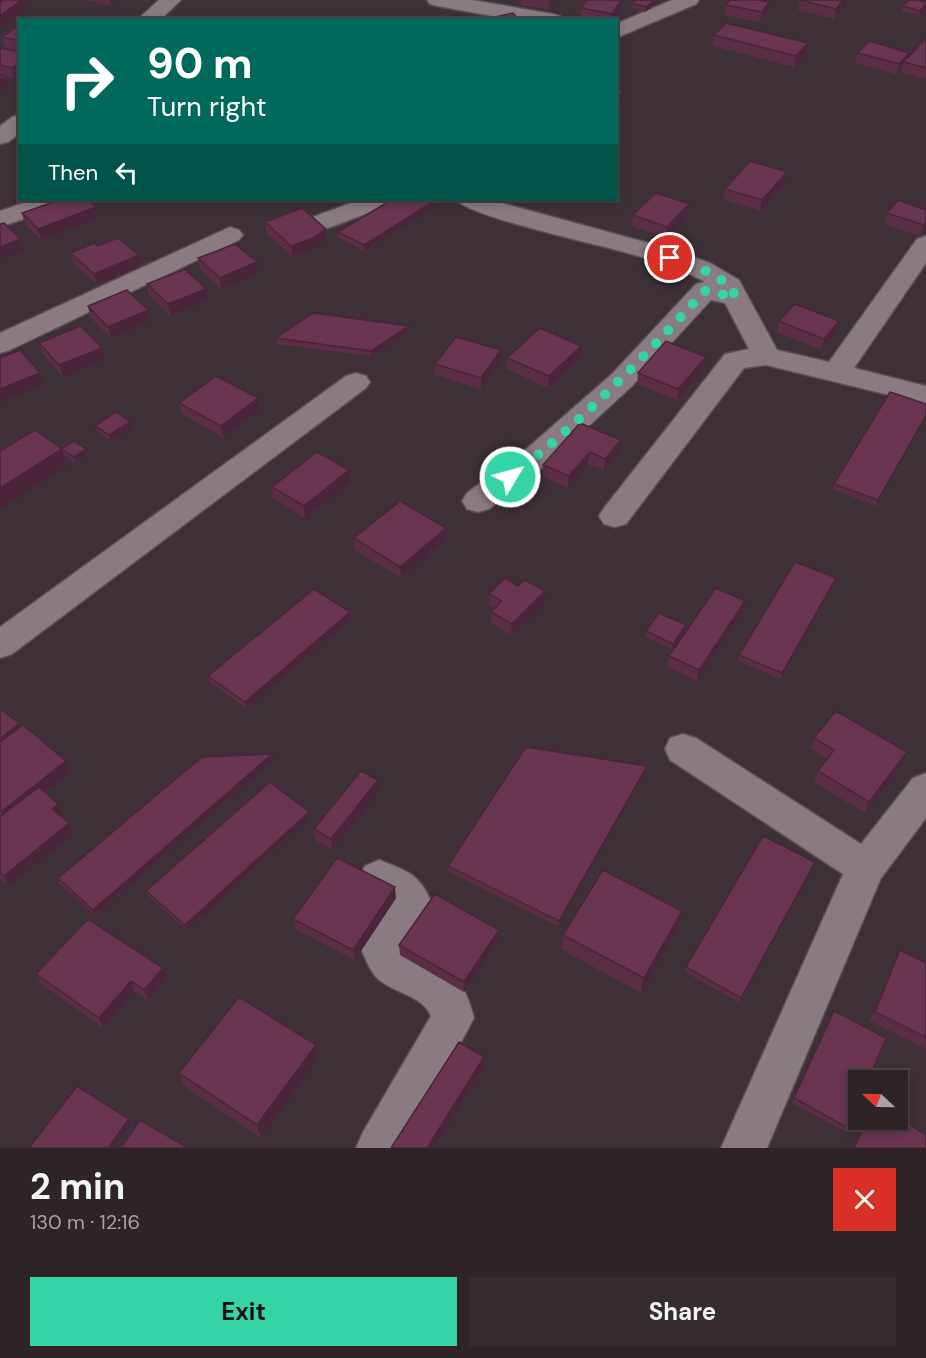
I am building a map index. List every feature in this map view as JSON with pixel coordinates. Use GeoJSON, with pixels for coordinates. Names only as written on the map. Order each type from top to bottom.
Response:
{"type":"FeatureCollection","features":[{"type":"Feature","properties":{"kind":"street"},"geometry":{"type":"LineString","coordinates":[[149,18],[171,0]]}},
{"type":"Feature","properties":{"kind":"street"},"geometry":{"type":"LineString","coordinates":[[618,33],[688,0]]}},
{"type":"Feature","properties":{"kind":"street"},"geometry":{"type":"LineString","coordinates":[[434,3],[539,18]]}},
{"type":"Feature","properties":{"kind":"street"},"geometry":{"type":"LineString","coordinates":[[0,137],[18,124]]}},
{"type":"Feature","properties":{"kind":"street"},"geometry":{"type":"LineString","coordinates":[[0,219],[52,201]]}},
{"type":"Feature","properties":{"kind":"street"},"geometry":{"type":"LineString","coordinates":[[322,222],[377,201]]}},
{"type":"Feature","properties":{"kind":"street"},"geometry":{"type":"LineString","coordinates":[[472,201],[496,210],[654,252],[701,269],[730,286],[766,356]]}},
{"type":"Feature","properties":{"kind":"street"},"geometry":{"type":"LineString","coordinates":[[0,344],[230,235]]}},
{"type":"Feature","properties":{"kind":"street"},"geometry":{"type":"LineString","coordinates":[[836,373],[926,244]]}},
{"type":"Feature","properties":{"kind":"street"},"geometry":{"type":"LineString","coordinates":[[478,501],[542,452],[613,388],[705,291],[736,297]]}},
{"type":"Feature","properties":{"kind":"street"},"geometry":{"type":"LineString","coordinates":[[615,516],[735,360],[766,356],[926,395]]}},
{"type":"Feature","properties":{"kind":"street"},"geometry":{"type":"LineString","coordinates":[[0,645],[356,382]]}},
{"type":"Feature","properties":{"kind":"street"},"geometry":{"type":"LineString","coordinates":[[683,749],[866,868]]}},
{"type":"Feature","properties":{"kind":"street"},"geometry":{"type":"LineString","coordinates":[[744,1148],[866,868],[926,789]]}},
{"type":"Feature","properties":{"kind":"street"},"geometry":{"type":"LineString","coordinates":[[379,878],[402,888],[410,899],[381,948],[391,964],[437,991],[450,1003],[453,1018],[379,1148]]}},
{"type":"Feature","properties":{"kind":"building"},"geometry":{"type":"Polygon","coordinates":[[[4,0],[22,0],[0,16],[0,3],[4,0]]]}},
{"type":"Feature","properties":{"kind":"building"},"geometry":{"type":"Polygon","coordinates":[[[587,0],[621,0],[612,14],[581,8],[587,0]]]}},
{"type":"Feature","properties":{"kind":"building"},"geometry":{"type":"Polygon","coordinates":[[[636,0],[654,0],[646,7],[632,3],[636,0]]]}},
{"type":"Feature","properties":{"kind":"building"},"geometry":{"type":"Polygon","coordinates":[[[730,0],[769,2],[762,12],[726,5],[730,0]]]}},
{"type":"Feature","properties":{"kind":"building"},"geometry":{"type":"Polygon","coordinates":[[[800,0],[843,0],[836,9],[800,0]]]}},
{"type":"Feature","properties":{"kind":"building"},"geometry":{"type":"Polygon","coordinates":[[[909,0],[926,2],[926,4],[920,11],[903,6],[909,0]]]}},
{"type":"Feature","properties":{"kind":"building"},"geometry":{"type":"Polygon","coordinates":[[[513,13],[517,18],[490,18],[513,13]]]}},
{"type":"Feature","properties":{"kind":"building"},"geometry":{"type":"Polygon","coordinates":[[[726,23],[808,43],[796,56],[714,35],[726,23]]]}},
{"type":"Feature","properties":{"kind":"building"},"geometry":{"type":"Polygon","coordinates":[[[18,26],[18,41],[2,37],[18,26]]]}},
{"type":"Feature","properties":{"kind":"building"},"geometry":{"type":"Polygon","coordinates":[[[926,38],[926,68],[904,62],[926,38]]]}},
{"type":"Feature","properties":{"kind":"building"},"geometry":{"type":"Polygon","coordinates":[[[869,41],[909,53],[899,64],[858,53],[869,41]]]}},
{"type":"Feature","properties":{"kind":"building"},"geometry":{"type":"Polygon","coordinates":[[[0,48],[18,52],[18,64],[12,68],[0,65],[0,48]]]}},
{"type":"Feature","properties":{"kind":"building"},"geometry":{"type":"Polygon","coordinates":[[[750,161],[787,172],[762,200],[725,189],[750,161]]]}},
{"type":"Feature","properties":{"kind":"building"},"geometry":{"type":"Polygon","coordinates":[[[656,193],[689,204],[667,227],[633,215],[656,193]]]}},
{"type":"Feature","properties":{"kind":"building"},"geometry":{"type":"Polygon","coordinates":[[[898,200],[926,210],[926,222],[923,225],[887,213],[898,200]]]}},
{"type":"Feature","properties":{"kind":"building"},"geometry":{"type":"Polygon","coordinates":[[[56,201],[89,201],[96,207],[38,229],[22,213],[56,201]]]}},
{"type":"Feature","properties":{"kind":"building"},"geometry":{"type":"Polygon","coordinates":[[[389,201],[434,201],[364,245],[338,232],[389,201]]]}},
{"type":"Feature","properties":{"kind":"building"},"geometry":{"type":"Polygon","coordinates":[[[302,208],[326,229],[313,238],[291,246],[265,222],[302,208]]]}},
{"type":"Feature","properties":{"kind":"building"},"geometry":{"type":"Polygon","coordinates":[[[4,223],[20,239],[0,247],[0,224],[4,223]]]}},
{"type":"Feature","properties":{"kind":"building"},"geometry":{"type":"Polygon","coordinates":[[[118,238],[139,255],[94,274],[71,253],[94,243],[98,246],[118,238]]]}},
{"type":"Feature","properties":{"kind":"building"},"geometry":{"type":"Polygon","coordinates":[[[235,244],[257,262],[220,278],[198,258],[235,244]]]}},
{"type":"Feature","properties":{"kind":"building"},"geometry":{"type":"Polygon","coordinates":[[[185,269],[206,289],[168,304],[147,284],[185,269]]]}},
{"type":"Feature","properties":{"kind":"building"},"geometry":{"type":"Polygon","coordinates":[[[127,290],[148,310],[108,327],[88,306],[127,290]]]}},
{"type":"Feature","properties":{"kind":"building"},"geometry":{"type":"Polygon","coordinates":[[[795,304],[839,321],[824,339],[779,321],[795,304]]]}},
{"type":"Feature","properties":{"kind":"building"},"geometry":{"type":"Polygon","coordinates":[[[313,313],[409,326],[371,351],[276,338],[313,313]]]}},
{"type":"Feature","properties":{"kind":"building"},"geometry":{"type":"Polygon","coordinates":[[[81,326],[102,348],[59,365],[39,343],[81,326]]]}},
{"type":"Feature","properties":{"kind":"building"},"geometry":{"type":"Polygon","coordinates":[[[540,328],[581,346],[549,376],[507,358],[540,328]]]}},
{"type":"Feature","properties":{"kind":"building"},"geometry":{"type":"Polygon","coordinates":[[[456,337],[501,350],[481,378],[435,364],[456,337]]]}},
{"type":"Feature","properties":{"kind":"building"},"geometry":{"type":"Polygon","coordinates":[[[666,341],[706,357],[678,389],[638,373],[666,341]]]}},
{"type":"Feature","properties":{"kind":"building"},"geometry":{"type":"Polygon","coordinates":[[[20,350],[40,373],[0,389],[0,358],[20,350]]]}},
{"type":"Feature","properties":{"kind":"building"},"geometry":{"type":"Polygon","coordinates":[[[216,376],[258,398],[221,426],[179,403],[216,376]]]}},
{"type":"Feature","properties":{"kind":"building"},"geometry":{"type":"Polygon","coordinates":[[[890,392],[926,404],[926,415],[878,500],[834,484],[890,392]]]}},
{"type":"Feature","properties":{"kind":"building"},"geometry":{"type":"Polygon","coordinates":[[[116,412],[130,422],[109,435],[95,426],[116,412]]]}},
{"type":"Feature","properties":{"kind":"building"},"geometry":{"type":"Polygon","coordinates":[[[580,423],[621,440],[605,459],[590,452],[569,476],[543,465],[580,423]]]}},
{"type":"Feature","properties":{"kind":"building"},"geometry":{"type":"Polygon","coordinates":[[[35,430],[62,449],[0,488],[0,451],[35,430]]]}},
{"type":"Feature","properties":{"kind":"building"},"geometry":{"type":"Polygon","coordinates":[[[74,441],[86,449],[74,457],[61,449],[74,441]]]}},
{"type":"Feature","properties":{"kind":"building"},"geometry":{"type":"Polygon","coordinates":[[[317,452],[349,470],[304,506],[272,487],[317,452]]]}},
{"type":"Feature","properties":{"kind":"building"},"geometry":{"type":"Polygon","coordinates":[[[400,501],[446,528],[400,567],[354,538],[400,501]]]}},
{"type":"Feature","properties":{"kind":"building"},"geometry":{"type":"Polygon","coordinates":[[[795,562],[836,578],[782,673],[739,655],[795,562]]]}},
{"type":"Feature","properties":{"kind":"building"},"geometry":{"type":"Polygon","coordinates":[[[505,578],[518,586],[525,580],[545,591],[512,624],[491,612],[502,601],[489,594],[505,578]]]}},
{"type":"Feature","properties":{"kind":"building"},"geometry":{"type":"Polygon","coordinates":[[[716,588],[745,601],[699,670],[669,656],[716,588]]]}},
{"type":"Feature","properties":{"kind":"building"},"geometry":{"type":"Polygon","coordinates":[[[314,589],[350,612],[245,702],[208,676],[314,589]]]}},
{"type":"Feature","properties":{"kind":"building"},"geometry":{"type":"Polygon","coordinates":[[[659,613],[686,625],[673,644],[646,631],[659,613]]]}},
{"type":"Feature","properties":{"kind":"building"},"geometry":{"type":"Polygon","coordinates":[[[0,709],[19,723],[0,739],[0,709]]]}},
{"type":"Feature","properties":{"kind":"building"},"geometry":{"type":"Polygon","coordinates":[[[836,711],[907,752],[869,802],[818,771],[834,750],[814,738],[836,711]]]}},
{"type":"Feature","properties":{"kind":"building"},"geometry":{"type":"Polygon","coordinates":[[[23,725],[66,761],[2,811],[0,810],[0,742],[23,725]]]}},
{"type":"Feature","properties":{"kind":"building"},"geometry":{"type":"Polygon","coordinates":[[[526,747],[647,766],[559,921],[448,866],[526,747]]]}},
{"type":"Feature","properties":{"kind":"building"},"geometry":{"type":"Polygon","coordinates":[[[272,754],[93,910],[58,878],[202,757],[272,754]]]}},
{"type":"Feature","properties":{"kind":"building"},"geometry":{"type":"Polygon","coordinates":[[[361,771],[378,780],[331,839],[314,829],[361,771]]]}},
{"type":"Feature","properties":{"kind":"building"},"geometry":{"type":"Polygon","coordinates":[[[270,782],[309,812],[185,925],[146,891],[270,782]]]}},
{"type":"Feature","properties":{"kind":"building"},"geometry":{"type":"Polygon","coordinates":[[[39,787],[58,804],[52,809],[69,823],[4,876],[0,872],[0,817],[39,787]]]}},
{"type":"Feature","properties":{"kind":"building"},"geometry":{"type":"Polygon","coordinates":[[[763,836],[815,862],[741,998],[686,967],[763,836]]]}},
{"type":"Feature","properties":{"kind":"building"},"geometry":{"type":"Polygon","coordinates":[[[337,858],[395,887],[353,950],[293,919],[337,858]]]}},
{"type":"Feature","properties":{"kind":"building"},"geometry":{"type":"Polygon","coordinates":[[[603,870],[682,911],[644,978],[563,935],[603,870]]]}},
{"type":"Feature","properties":{"kind":"building"},"geometry":{"type":"Polygon","coordinates":[[[435,894],[499,930],[464,982],[399,945],[435,894]]]}},
{"type":"Feature","properties":{"kind":"building"},"geometry":{"type":"Polygon","coordinates":[[[88,919],[163,968],[144,990],[131,981],[99,1018],[36,974],[88,919]]]}},
{"type":"Feature","properties":{"kind":"building"},"geometry":{"type":"Polygon","coordinates":[[[900,950],[926,963],[926,1037],[875,1012],[900,950]]]}},
{"type":"Feature","properties":{"kind":"building"},"geometry":{"type":"Polygon","coordinates":[[[239,997],[316,1045],[257,1125],[179,1073],[239,997]]]}},
{"type":"Feature","properties":{"kind":"building"},"geometry":{"type":"Polygon","coordinates":[[[834,1011],[886,1038],[872,1070],[848,1070],[848,1128],[794,1098],[834,1011]]]}},
{"type":"Feature","properties":{"kind":"building"},"geometry":{"type":"Polygon","coordinates":[[[459,1042],[484,1057],[427,1148],[391,1148],[459,1042]]]}},
{"type":"Feature","properties":{"kind":"building"},"geometry":{"type":"Polygon","coordinates":[[[77,1086],[129,1119],[108,1148],[29,1148],[77,1086]]]}},
{"type":"Feature","properties":{"kind":"building"},"geometry":{"type":"Polygon","coordinates":[[[140,1120],[188,1148],[121,1148],[140,1120]]]}},
{"type":"Feature","properties":{"kind":"building"},"geometry":{"type":"Polygon","coordinates":[[[908,1124],[926,1135],[926,1148],[854,1148],[863,1130],[908,1130],[908,1124]]]}},
{"type":"Feature","properties":{"kind":"route"},"geometry":{"type":"LineString","coordinates":[[510,477],[542,452],[622,380],[705,291],[736,297],[730,286],[701,269],[670,258]]}}]}
